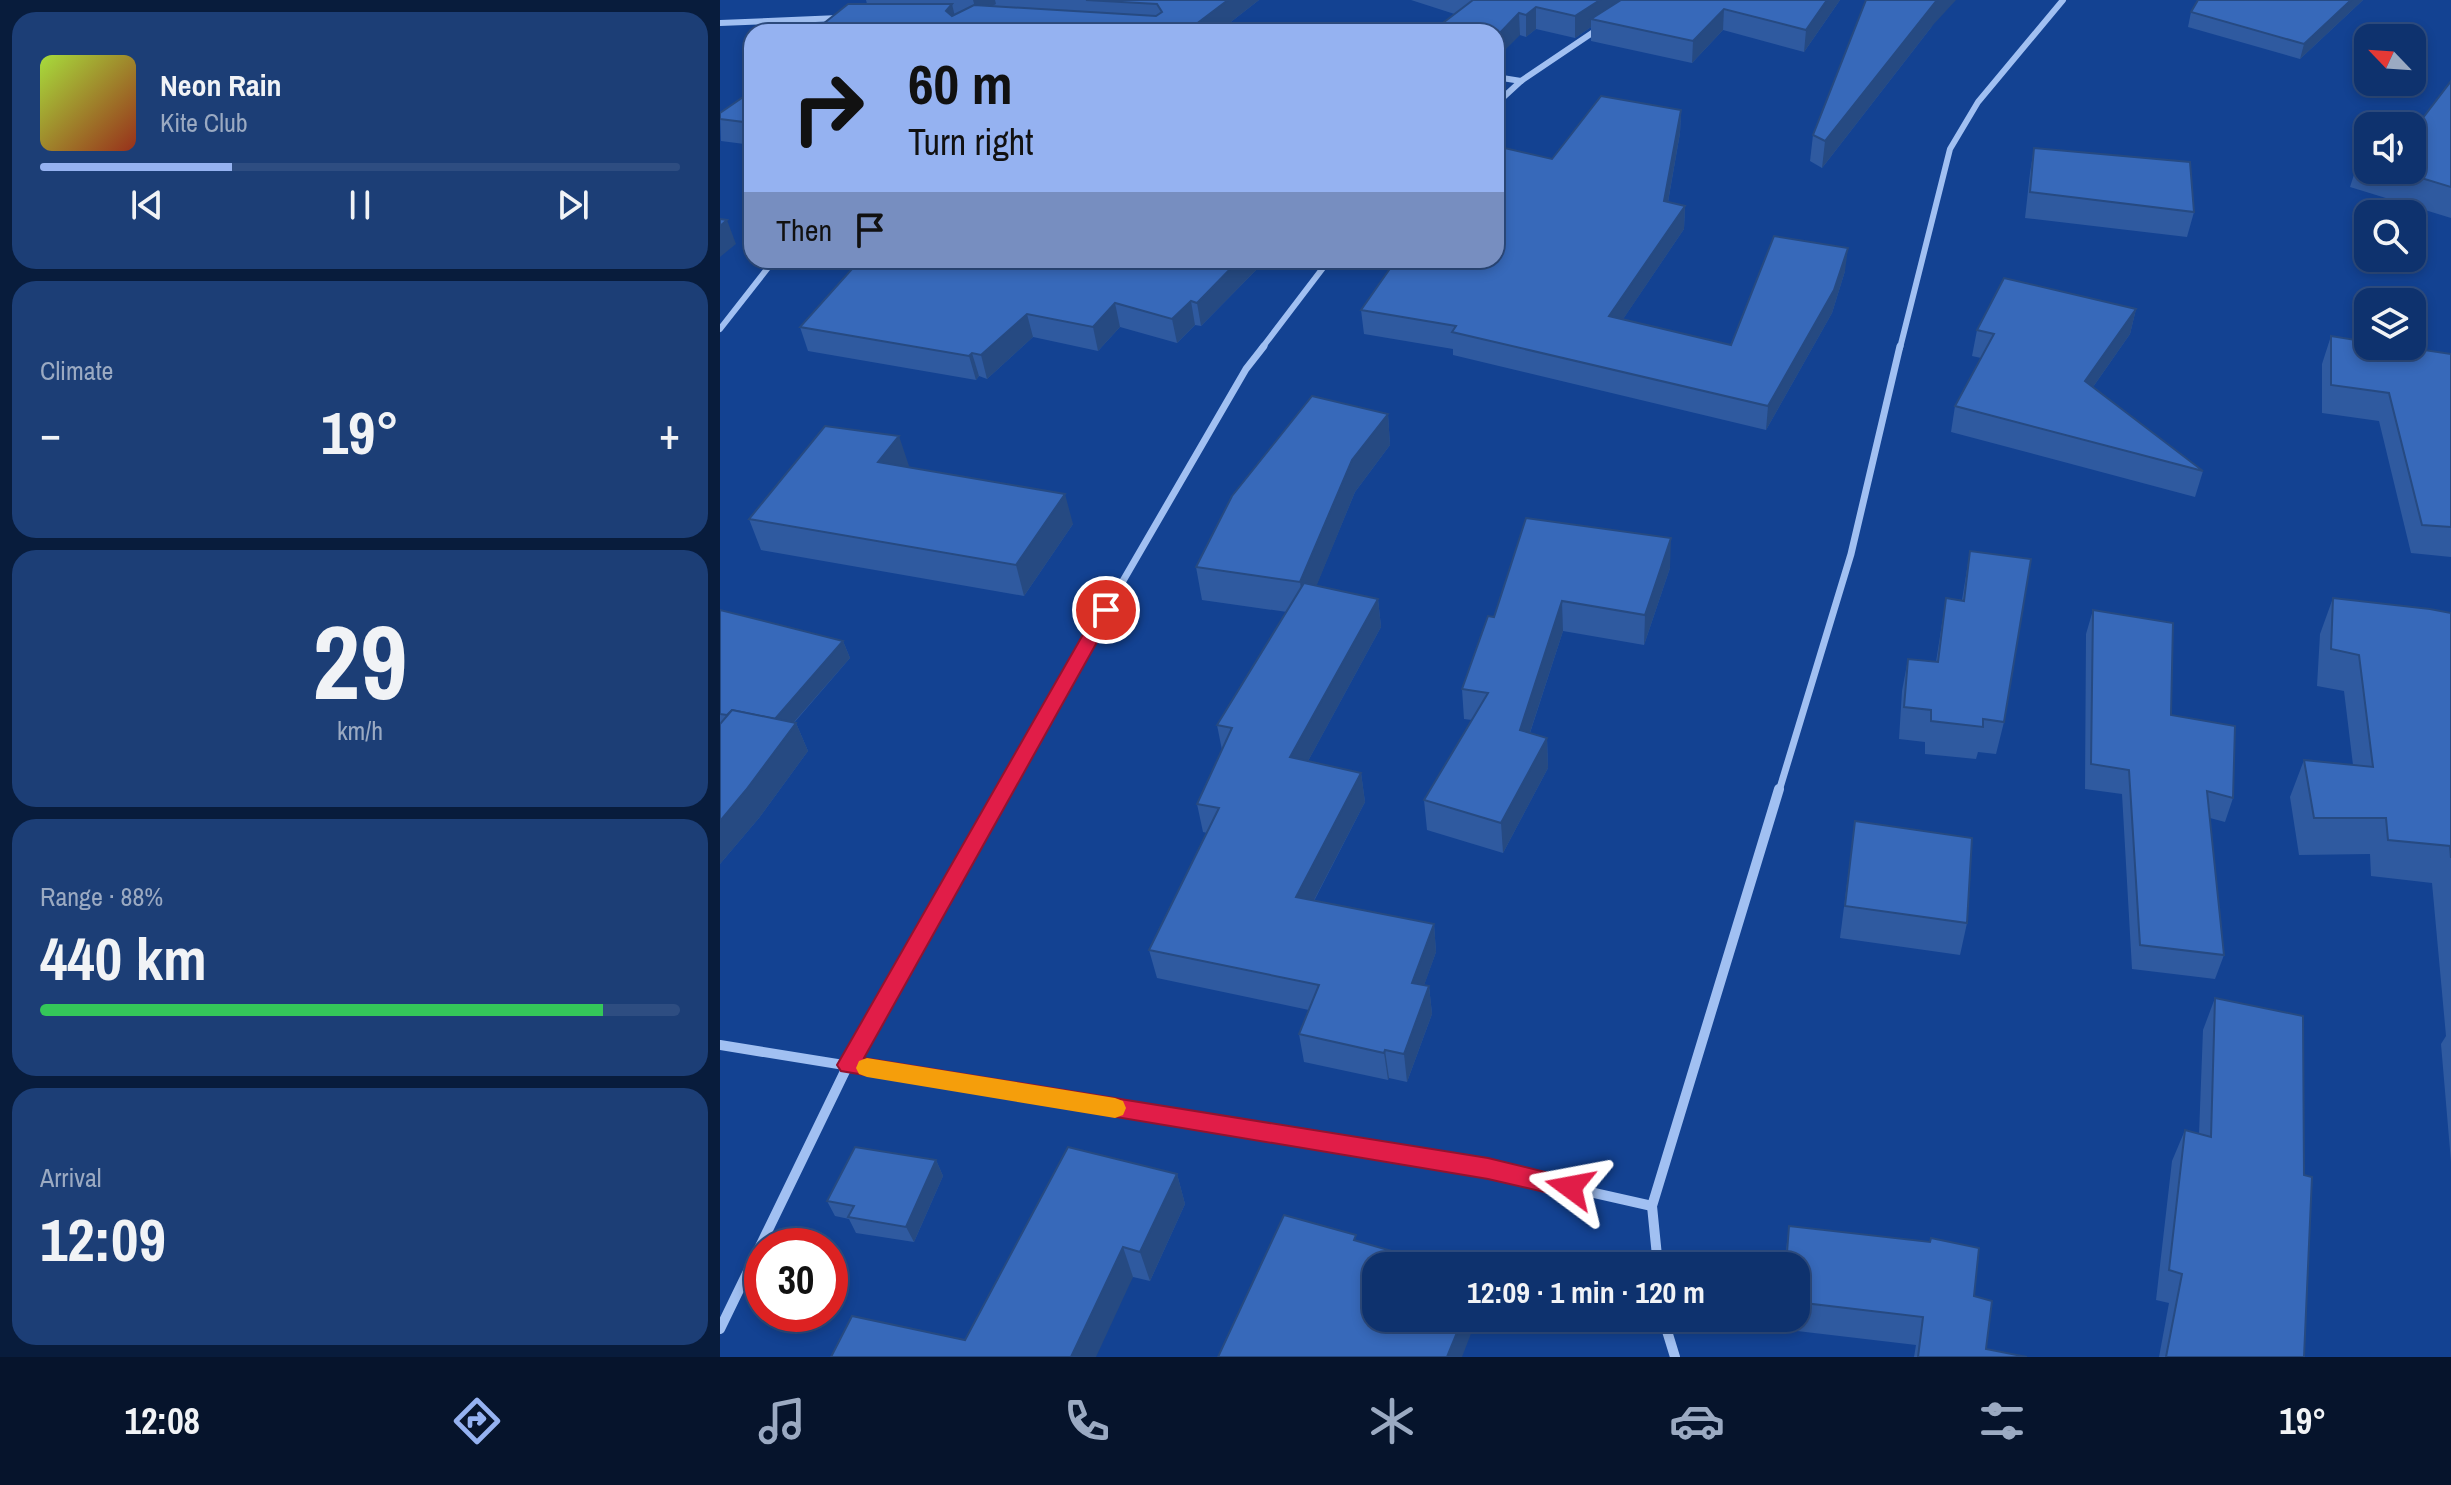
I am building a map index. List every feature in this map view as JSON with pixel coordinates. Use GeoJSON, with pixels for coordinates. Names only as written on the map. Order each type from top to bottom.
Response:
{"type":"FeatureCollection","features":[{"type":"Feature","properties":{"kind":"street"},"geometry":{"type":"LineString","coordinates":[[1657,1252],[1652,1206],[1851,554],[1936,195],[1950,149],[1978,102],[2063,0]]}},
{"type":"Feature","properties":{"kind":"street"},"geometry":{"type":"LineString","coordinates":[[720,23],[853,17]]}},
{"type":"Feature","properties":{"kind":"street"},"geometry":{"type":"LineString","coordinates":[[1504,97],[1521,81],[1606,24]]}},
{"type":"Feature","properties":{"kind":"street"},"geometry":{"type":"LineString","coordinates":[[1504,78],[1521,81]]}},
{"type":"Feature","properties":{"kind":"street"},"geometry":{"type":"LineString","coordinates":[[720,329],[768,268]]}},
{"type":"Feature","properties":{"kind":"street"},"geometry":{"type":"LineString","coordinates":[[720,1329],[848,1065],[1013,770],[1246,369],[1323,268]]}},
{"type":"Feature","properties":{"kind":"street"},"geometry":{"type":"LineString","coordinates":[[720,1045],[1488,1169],[1652,1206]]}},
{"type":"Feature","properties":{"kind":"street"},"geometry":{"type":"LineString","coordinates":[[1667,1332],[1675,1357]]}},
{"type":"Feature","properties":{"kind":"building"},"geometry":{"type":"Polygon","coordinates":[[[1086,0],[1228,0],[1196,24],[823,24],[848,4],[952,4],[946,11],[952,16],[974,5],[1156,16],[1162,12],[1157,4],[1086,0]]]}},
{"type":"Feature","properties":{"kind":"building"},"geometry":{"type":"Polygon","coordinates":[[[1473,0],[1600,0],[1575,16],[1536,7],[1526,15],[1519,13],[1504,29],[1504,24],[1442,24],[1473,0]]]}},
{"type":"Feature","properties":{"kind":"building"},"geometry":{"type":"Polygon","coordinates":[[[1621,0],[1827,0],[1806,30],[1724,9],[1693,41],[1591,19],[1621,0]]]}},
{"type":"Feature","properties":{"kind":"building"},"geometry":{"type":"Polygon","coordinates":[[[1866,0],[1937,0],[1825,141],[1813,135],[1866,0]]]}},
{"type":"Feature","properties":{"kind":"building"},"geometry":{"type":"Polygon","coordinates":[[[2198,0],[2351,0],[2304,44],[2191,12],[2198,0]]]}},
{"type":"Feature","properties":{"kind":"building"},"geometry":{"type":"Polygon","coordinates":[[[2451,81],[2451,187],[2426,179],[2426,114],[2451,81]]]}},
{"type":"Feature","properties":{"kind":"building"},"geometry":{"type":"Polygon","coordinates":[[[744,96],[744,122],[720,119],[720,113],[744,96]]]}},
{"type":"Feature","properties":{"kind":"building"},"geometry":{"type":"Polygon","coordinates":[[[1601,96],[1681,110],[1664,201],[1685,206],[1609,316],[1731,345],[1774,236],[1848,248],[1834,290],[1768,406],[1452,332],[1456,326],[1361,310],[1390,268],[1504,268],[1504,148],[1552,159],[1601,96]]]}},
{"type":"Feature","properties":{"kind":"building"},"geometry":{"type":"Polygon","coordinates":[[[2034,148],[2190,162],[2194,212],[2030,192],[2034,148]]]}},
{"type":"Feature","properties":{"kind":"building"},"geometry":{"type":"Polygon","coordinates":[[[853,268],[1231,268],[1197,303],[1191,301],[1172,319],[1115,303],[1093,327],[1027,314],[981,355],[972,353],[969,356],[800,327],[853,268]]]}},
{"type":"Feature","properties":{"kind":"building"},"geometry":{"type":"Polygon","coordinates":[[[2004,278],[2136,309],[2085,381],[2203,471],[1955,406],[1994,334],[1977,330],[2004,278]]]}},
{"type":"Feature","properties":{"kind":"building"},"geometry":{"type":"Polygon","coordinates":[[[2331,336],[2354,340],[2354,360],[2426,360],[2426,350],[2451,354],[2451,527],[2422,525],[2389,393],[2331,385],[2331,336]]]}},
{"type":"Feature","properties":{"kind":"building"},"geometry":{"type":"Polygon","coordinates":[[[1312,396],[1388,414],[1352,460],[1300,582],[1196,567],[1232,496],[1312,396]]]}},
{"type":"Feature","properties":{"kind":"building"},"geometry":{"type":"Polygon","coordinates":[[[825,426],[899,436],[878,462],[1065,494],[1016,565],[749,519],[825,426]]]}},
{"type":"Feature","properties":{"kind":"building"},"geometry":{"type":"Polygon","coordinates":[[[1526,518],[1671,538],[1645,615],[1562,601],[1520,730],[1547,738],[1501,823],[1424,800],[1488,693],[1462,689],[1488,616],[1494,617],[1526,518]]]}},
{"type":"Feature","properties":{"kind":"building"},"geometry":{"type":"Polygon","coordinates":[[[1970,551],[2031,559],[2004,722],[1983,719],[1983,727],[1931,721],[1931,710],[1904,707],[1908,659],[1938,662],[1946,598],[1964,601],[1970,551]]]}},
{"type":"Feature","properties":{"kind":"building"},"geometry":{"type":"Polygon","coordinates":[[[1304,583],[1378,599],[1290,757],[1361,773],[1296,897],[1434,924],[1412,983],[1429,986],[1404,1054],[1385,1050],[1384,1053],[1299,1034],[1319,985],[1149,950],[1219,808],[1197,804],[1232,728],[1217,725],[1304,583]]]}},
{"type":"Feature","properties":{"kind":"building"},"geometry":{"type":"Polygon","coordinates":[[[2333,598],[2451,613],[2451,858],[2450,846],[2388,840],[2386,818],[2314,818],[2304,760],[2373,767],[2359,655],[2331,649],[2333,598]]]}},
{"type":"Feature","properties":{"kind":"building"},"geometry":{"type":"Polygon","coordinates":[[[720,610],[843,641],[775,719],[732,710],[727,715],[720,714],[720,610]]]}},
{"type":"Feature","properties":{"kind":"building"},"geometry":{"type":"Polygon","coordinates":[[[2093,610],[2173,623],[2171,715],[2235,726],[2233,798],[2207,791],[2224,955],[2140,945],[2129,770],[2091,764],[2093,610]]]}},
{"type":"Feature","properties":{"kind":"building"},"geometry":{"type":"Polygon","coordinates":[[[732,710],[796,723],[720,821],[720,724],[732,710]]]}},
{"type":"Feature","properties":{"kind":"building"},"geometry":{"type":"Polygon","coordinates":[[[1855,821],[1972,838],[1967,923],[1845,906],[1855,821]]]}},
{"type":"Feature","properties":{"kind":"building"},"geometry":{"type":"Polygon","coordinates":[[[2215,998],[2303,1016],[2304,1175],[2312,1177],[2304,1357],[2166,1357],[2182,1274],[2169,1270],[2185,1130],[2211,1137],[2215,998]]]}},
{"type":"Feature","properties":{"kind":"building"},"geometry":{"type":"Polygon","coordinates":[[[855,1147],[936,1160],[906,1227],[848,1217],[854,1206],[827,1201],[855,1147]]]}},
{"type":"Feature","properties":{"kind":"building"},"geometry":{"type":"Polygon","coordinates":[[[1068,1147],[1177,1174],[1140,1252],[1123,1247],[1071,1357],[831,1357],[844,1332],[848,1332],[852,1316],[965,1340],[1068,1147]]]}},
{"type":"Feature","properties":{"kind":"building"},"geometry":{"type":"Polygon","coordinates":[[[1284,1215],[1356,1235],[1354,1240],[1395,1252],[1362,1252],[1362,1332],[1457,1332],[1447,1357],[1218,1357],[1284,1215]]]}},
{"type":"Feature","properties":{"kind":"building"},"geometry":{"type":"Polygon","coordinates":[[[1789,1226],[1930,1242],[1931,1238],[1979,1248],[1974,1296],[1992,1301],[1986,1349],[2027,1357],[1918,1357],[1923,1317],[1810,1304],[1810,1252],[1787,1252],[1789,1226]]]}},
{"type":"Feature","properties":{"kind":"slow traffic"},"geometry":{"type":"LineString","coordinates":[[867,1068],[1115,1108]]}},
{"type":"Feature","properties":{"kind":"route"},"geometry":{"type":"LineString","coordinates":[[1106,610],[848,1065],[1488,1169],[1570,1187]]}}]}
